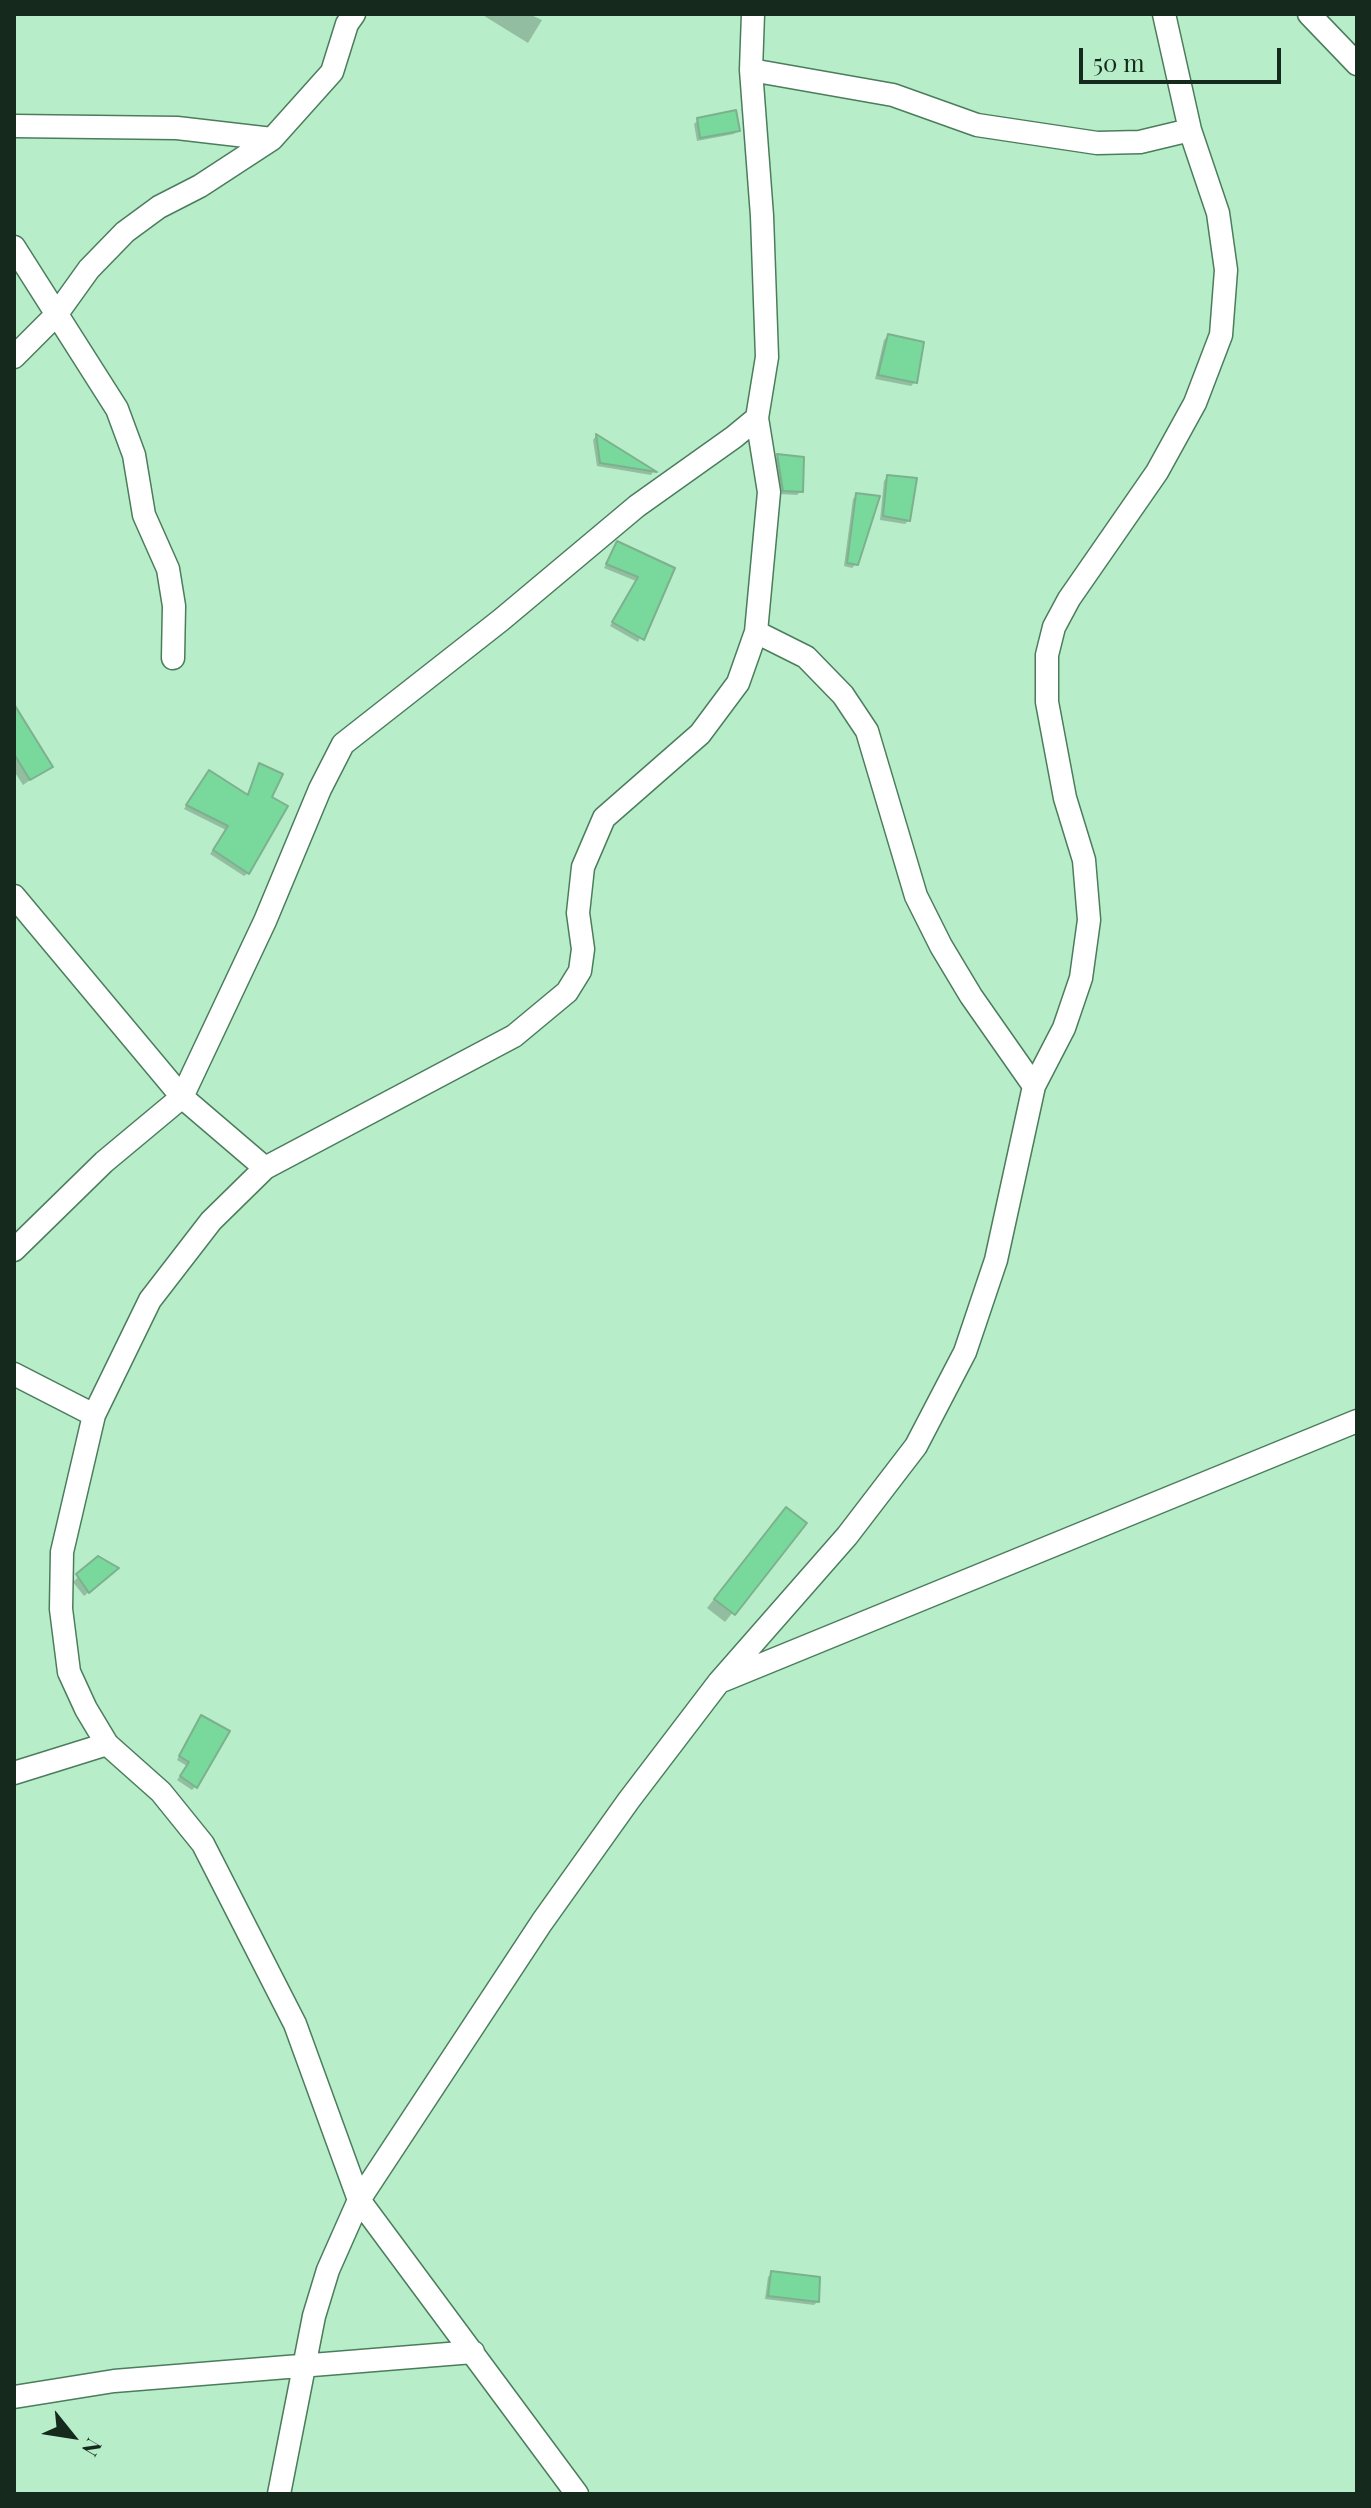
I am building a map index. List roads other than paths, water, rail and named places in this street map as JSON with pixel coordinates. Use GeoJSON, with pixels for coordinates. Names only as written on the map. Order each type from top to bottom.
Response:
{"type":"FeatureCollection","features":[{"type":"Feature","properties":{"kind":"street"},"geometry":{"type":"LineString","coordinates":[[14,357],[56,315],[89,269],[125,232],[159,207],[212,179],[272,139],[332,72],[347,24],[354,14]]}},
{"type":"Feature","properties":{"kind":"street"},"geometry":{"type":"LineString","coordinates":[[577,2494],[359,2200],[295,2024],[203,1844],[161,1792],[107,1744],[86,1709],[69,1672],[61,1609],[62,1552],[94,1415],[150,1300],[211,1221],[265,1168],[514,1036],[567,992],[580,971],[583,949],[578,913],[583,867],[604,818],[700,734],[738,683],[756,632],[769,492],[757,418],[767,357],[762,216],[751,70],[753,14]]}},
{"type":"Feature","properties":{"kind":"street"},"geometry":{"type":"LineString","coordinates":[[279,2494],[314,2316],[328,2270],[359,2200],[551,1910],[629,1800],[719,1682],[847,1536],[916,1446],[965,1352],[996,1260],[1034,1086],[1064,1028],[1081,978],[1089,920],[1084,860],[1065,798],[1047,702],[1047,655],[1054,627],[1069,599],[1157,472],[1195,403],[1221,335],[1226,270],[1218,213],[1190,130],[1164,14]]}},
{"type":"Feature","properties":{"kind":"street"},"geometry":{"type":"LineString","coordinates":[[1309,14],[1357,64]]}},
{"type":"Feature","properties":{"kind":"street"},"geometry":{"type":"LineString","coordinates":[[751,70],[893,95],[977,125],[1097,143],[1140,142],[1190,130]]}},
{"type":"Feature","properties":{"kind":"street"},"geometry":{"type":"LineString","coordinates":[[14,126],[177,128],[272,139]]}},
{"type":"Feature","properties":{"kind":"street"},"geometry":{"type":"LineString","coordinates":[[14,247],[117,409],[134,455],[144,515],[168,569],[174,606],[173,658]]}},
{"type":"Feature","properties":{"kind":"street"},"geometry":{"type":"LineString","coordinates":[[14,1250],[104,1162],[182,1097],[265,921],[320,789],[343,744],[501,620],[637,506],[757,418]]}},
{"type":"Feature","properties":{"kind":"street"},"geometry":{"type":"LineString","coordinates":[[756,632],[806,657],[843,695],[867,731],[916,896],[971,996],[1034,1086]]}},
{"type":"Feature","properties":{"kind":"street"},"geometry":{"type":"LineString","coordinates":[[14,896],[182,1097],[265,1168]]}},
{"type":"Feature","properties":{"kind":"street"},"geometry":{"type":"LineString","coordinates":[[14,1374],[94,1415]]}},
{"type":"Feature","properties":{"kind":"street"},"geometry":{"type":"LineString","coordinates":[[719,1682],[1357,1421]]}},
{"type":"Feature","properties":{"kind":"street"},"geometry":{"type":"LineString","coordinates":[[14,1773],[107,1744]]}},
{"type":"Feature","properties":{"kind":"street"},"geometry":{"type":"LineString","coordinates":[[14,2397],[114,2381],[473,2352]]}}]}
